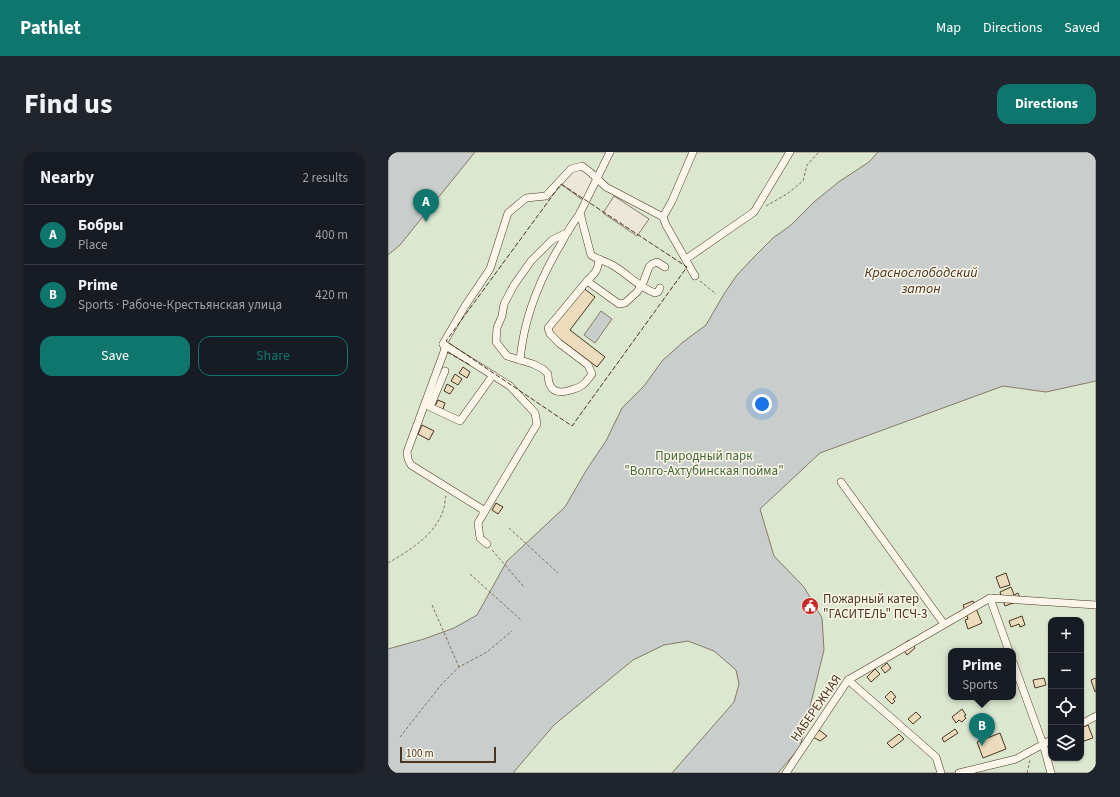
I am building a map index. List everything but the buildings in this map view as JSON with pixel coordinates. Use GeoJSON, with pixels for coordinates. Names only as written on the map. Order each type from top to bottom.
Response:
{"type":"FeatureCollection","features":[{"type":"Feature","properties":{"kind":"street"},"geometry":{"type":"LineString","coordinates":[[520,360],[522,341],[532,303],[542,278],[580,213],[610,152]]}},
{"type":"Feature","properties":{"kind":"street"},"geometry":{"type":"LineString","coordinates":[[663,217],[672,201],[693,152]]}},
{"type":"Feature","properties":{"kind":"street"},"geometry":{"type":"LineString","coordinates":[[686,258],[754,212],[790,152]]}},
{"type":"Feature","properties":{"kind":"street"},"geometry":{"type":"LineString","coordinates":[[485,511],[411,465],[407,452],[445,349],[443,344],[465,306],[490,269],[508,213],[526,198],[546,196],[571,169],[582,166],[617,195],[663,217],[695,276]]}},
{"type":"Feature","properties":{"kind":"street"},"geometry":{"type":"LineString","coordinates":[[580,213],[591,255],[615,266],[640,286],[655,293],[658,292],[660,288]]}},
{"type":"Feature","properties":{"kind":"street"},"geometry":{"type":"LineString","coordinates":[[568,232],[552,240],[531,261],[514,285],[504,304],[502,316],[497,328],[496,342],[507,356],[533,364],[543,369],[548,374],[548,382],[550,386],[556,391],[566,392],[582,386],[592,374],[588,365],[559,343],[550,334],[548,328],[587,281],[597,272],[599,259]]}},
{"type":"Feature","properties":{"kind":"street"},"geometry":{"type":"LineString","coordinates":[[587,281],[619,304],[625,303],[643,283],[649,267],[652,264],[657,262],[664,267]]}},
{"type":"Feature","properties":{"kind":"street"},"geometry":{"type":"LineString","coordinates":[[443,344],[510,386],[535,413],[537,424],[478,523],[480,538],[487,544]]}},
{"type":"Feature","properties":{"kind":"street"},"geometry":{"type":"LineString","coordinates":[[445,371],[430,407],[460,421],[493,376]]}},
{"type":"Feature","properties":{"kind":"street"},"geometry":{"type":"LineString","coordinates":[[841,482],[944,624]]}},
{"type":"Feature","properties":{"kind":"street"},"geometry":{"type":"LineString","coordinates":[[1008,648],[990,598],[1096,605]]}},
{"type":"Feature","properties":{"kind":"street","name":"НАБЕРЕЖНАЯ"},"geometry":{"type":"LineString","coordinates":[[786,773],[848,680],[990,598]]}},
{"type":"Feature","properties":{"kind":"street"},"geometry":{"type":"LineString","coordinates":[[1016,670],[1043,744],[1051,773]]}},
{"type":"Feature","properties":{"kind":"street"},"geometry":{"type":"LineString","coordinates":[[848,680],[936,757],[941,773]]}},
{"type":"Feature","properties":{"kind":"street"},"geometry":{"type":"LineString","coordinates":[[1084,722],[1096,716]]}},
{"type":"Feature","properties":{"kind":"street"},"geometry":{"type":"LineString","coordinates":[[959,773],[1016,759],[1048,742]]}},
{"type":"Feature","properties":{"kind":"path"},"geometry":{"type":"LineString","coordinates":[[754,212],[787,194],[803,181],[807,165],[819,152]]}},
{"type":"Feature","properties":{"kind":"path"},"geometry":{"type":"LineString","coordinates":[[695,276],[716,294]]}},
{"type":"Feature","properties":{"kind":"path"},"geometry":{"type":"LineString","coordinates":[[388,563],[416,546],[436,525],[444,508],[447,487]]}},
{"type":"Feature","properties":{"kind":"path"},"geometry":{"type":"LineString","coordinates":[[509,528],[558,572]]}},
{"type":"Feature","properties":{"kind":"path"},"geometry":{"type":"LineString","coordinates":[[492,550],[524,587]]}},
{"type":"Feature","properties":{"kind":"path"},"geometry":{"type":"LineString","coordinates":[[470,574],[521,620]]}},
{"type":"Feature","properties":{"kind":"path"},"geometry":{"type":"LineString","coordinates":[[432,605],[459,667]]}},
{"type":"Feature","properties":{"kind":"path"},"geometry":{"type":"LineString","coordinates":[[400,737],[441,685],[459,667],[487,652],[512,631]]}},
{"type":"Feature","properties":{"kind":"path"},"geometry":{"type":"LineString","coordinates":[[1027,773],[1032,751]]}},
{"type":"Feature","properties":{"kind":"green space","name":"Природный парк \"Волго-Ахтубинская пойма\""},"geometry":{"type":"Polygon","coordinates":[[[388,152],[1096,152],[1096,773],[388,773],[388,152]]]}},
{"type":"Feature","properties":{"kind":"shaded area"},"geometry":{"type":"Polygon","coordinates":[[[580,169],[596,179],[584,201],[561,184],[571,171],[580,169]]]}},
{"type":"Feature","properties":{"kind":"shaded area"},"geometry":{"type":"Polygon","coordinates":[[[614,196],[649,219],[637,236],[603,213],[614,196]]]}},
{"type":"Feature","properties":{"kind":"water"},"geometry":{"type":"Polygon","coordinates":[[[388,152],[475,152],[400,245],[388,255],[388,152]]]}},
{"type":"Feature","properties":{"kind":"water","name":"Краснослободский затон"},"geometry":{"type":"Polygon","coordinates":[[[878,152],[1096,152],[1096,381],[1046,392],[1003,386],[820,453],[760,509],[774,556],[804,587],[822,618],[824,650],[800,747],[778,773],[672,773],[734,702],[739,684],[736,670],[714,651],[688,641],[664,645],[633,660],[554,725],[513,773],[388,773],[388,649],[424,639],[454,628],[477,615],[507,561],[565,507],[587,469],[606,441],[622,408],[644,386],[662,361],[683,342],[706,325],[737,275],[773,238],[791,225],[814,202],[840,181],[869,162],[878,152]]]}},
{"type":"Feature","properties":{"kind":"water"},"geometry":{"type":"Polygon","coordinates":[[[601,311],[612,319],[595,343],[584,335],[601,311]]]}},
{"type":"Feature","properties":{"kind":"fence"},"geometry":{"type":"LineString","coordinates":[[561,184],[687,267],[572,426],[446,341],[561,184]]}},
{"type":"Feature","properties":{"kind":"fence"},"geometry":{"type":"LineString","coordinates":[[447,352],[470,365]]}},
{"type":"Feature","properties":{"kind":"place","name":"Бобры"},"geometry":{"type":"Point","coordinates":[426,222]}},
{"type":"Feature","properties":{"kind":"place","name":"Пожарный катер \"ГАСИТЕЛЬ\" ПСЧ-3"},"geometry":{"type":"Point","coordinates":[810,606]}},
{"type":"Feature","properties":{"kind":"place","name":"Prime"},"geometry":{"type":"Point","coordinates":[982,746]}}]}
